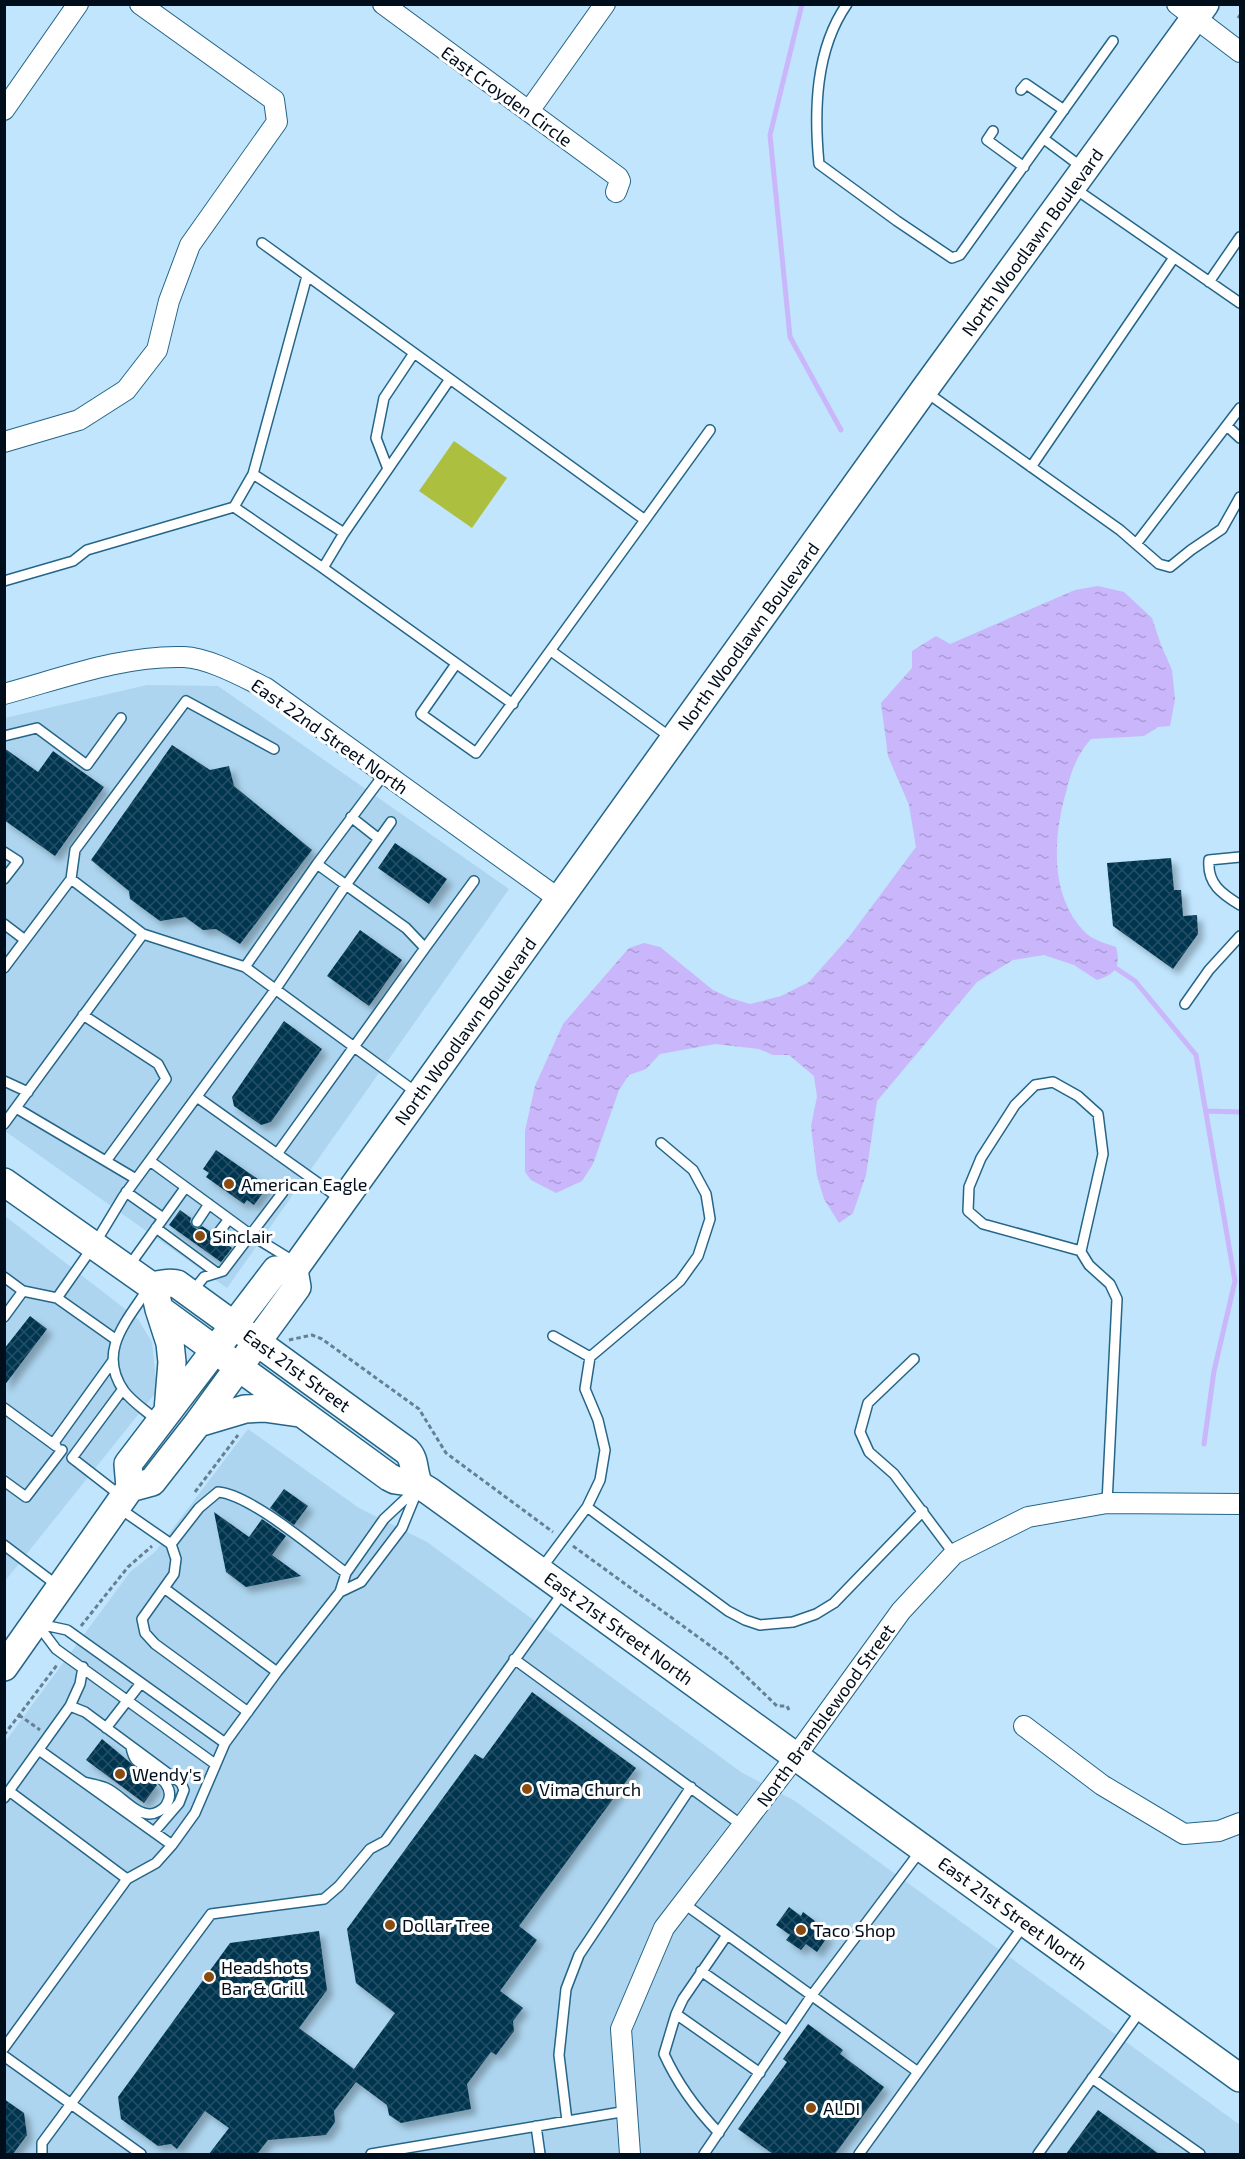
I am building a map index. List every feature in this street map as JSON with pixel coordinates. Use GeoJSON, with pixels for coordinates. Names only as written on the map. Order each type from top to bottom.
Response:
{"type":"FeatureCollection","features":[{"type":"Feature","properties":{"kind":"main road","name":"North Woodlawn Boulevard"},"geometry":{"type":"LineString","coordinates":[[124,1498],[152,1482],[297,1287],[296,1267],[1078,178],[1192,9]]}},
{"type":"Feature","properties":{"kind":"main road","name":"East 21st Street North"},"geometry":{"type":"LineString","coordinates":[[4,1182],[127,1269],[215,1350],[389,1477],[420,1486],[539,1570],[1240,2078]]}},
{"type":"Feature","properties":{"kind":"main road"},"geometry":{"type":"LineString","coordinates":[[4,1667],[124,1498],[128,1464],[276,1270],[296,1267]]}},
{"type":"Feature","properties":{"kind":"main road","name":"East 21st Street"},"geometry":{"type":"LineString","coordinates":[[155,1297],[163,1286],[172,1282],[234,1324],[407,1451],[414,1460],[415,1473],[420,1486]]}},
{"type":"Feature","properties":{"kind":"main road"},"geometry":{"type":"LineString","coordinates":[[155,1297],[170,1343],[172,1362],[164,1417]]}},
{"type":"Feature","properties":{"kind":"main road"},"geometry":{"type":"LineString","coordinates":[[198,1423],[245,1408],[264,1408],[303,1414]]}},
{"type":"Feature","properties":{"kind":"street"},"geometry":{"type":"LineString","coordinates":[[4,110],[78,4]]}},
{"type":"Feature","properties":{"kind":"street"},"geometry":{"type":"LineString","coordinates":[[4,442],[79,420],[126,390],[157,350],[169,301],[190,245],[277,122],[274,100],[140,4]]}},
{"type":"Feature","properties":{"kind":"street","name":"East Croyden Circle"},"geometry":{"type":"LineString","coordinates":[[383,4],[618,177],[621,181],[616,192]]}},
{"type":"Feature","properties":{"kind":"street"},"geometry":{"type":"LineString","coordinates":[[529,111],[605,4]]}},
{"type":"Feature","properties":{"kind":"street"},"geometry":{"type":"LineString","coordinates":[[1192,9],[1240,52]]}},
{"type":"Feature","properties":{"kind":"street","name":"East 22nd Street North"},"geometry":{"type":"LineString","coordinates":[[4,694],[118,662],[186,657],[229,670],[266,688],[559,899]]}},
{"type":"Feature","properties":{"kind":"street","name":"North Bramblewood Street"},"geometry":{"type":"LineString","coordinates":[[630,2154],[621,2029],[664,1928],[743,1826],[901,1611],[954,1554],[1028,1517],[1107,1503],[1240,1504]]}},
{"type":"Feature","properties":{"kind":"street"},"geometry":{"type":"LineString","coordinates":[[1024,1726],[1102,1785],[1184,1834],[1220,1831],[1240,1822]]}},
{"type":"Feature","properties":{"kind":"lane"},"geometry":{"type":"LineString","coordinates":[[847,4],[830,35],[819,80],[815,129],[819,164],[905,227],[952,258],[960,255],[1113,41]]}},
{"type":"Feature","properties":{"kind":"lane"},"geometry":{"type":"LineString","coordinates":[[1021,90],[1026,84],[1064,110]]}},
{"type":"Feature","properties":{"kind":"lane"},"geometry":{"type":"LineString","coordinates":[[993,131],[987,140],[1024,167]]}},
{"type":"Feature","properties":{"kind":"lane"},"geometry":{"type":"LineString","coordinates":[[1044,139],[1078,178],[1173,259],[1240,303]]}},
{"type":"Feature","properties":{"kind":"lane"},"geometry":{"type":"LineString","coordinates":[[1209,282],[1240,237]]}},
{"type":"Feature","properties":{"kind":"lane"},"geometry":{"type":"LineString","coordinates":[[262,243],[645,520]]}},
{"type":"Feature","properties":{"kind":"lane"},"geometry":{"type":"LineString","coordinates":[[1031,467],[1173,259]]}},
{"type":"Feature","properties":{"kind":"lane"},"geometry":{"type":"LineString","coordinates":[[4,581],[74,561],[87,550],[234,507],[253,474],[307,276]]}},
{"type":"Feature","properties":{"kind":"lane"},"geometry":{"type":"LineString","coordinates":[[388,469],[376,438],[384,398],[414,353]]}},
{"type":"Feature","properties":{"kind":"lane"},"geometry":{"type":"LineString","coordinates":[[323,568],[344,533],[450,379]]}},
{"type":"Feature","properties":{"kind":"lane"},"geometry":{"type":"LineString","coordinates":[[924,390],[1120,530],[1159,564],[1170,567],[1222,529],[1240,497]]}},
{"type":"Feature","properties":{"kind":"lane"},"geometry":{"type":"LineString","coordinates":[[1136,544],[1240,408]]}},
{"type":"Feature","properties":{"kind":"lane"},"geometry":{"type":"LineString","coordinates":[[1227,426],[1240,438]]}},
{"type":"Feature","properties":{"kind":"lane"},"geometry":{"type":"LineString","coordinates":[[456,664],[422,714],[477,753],[710,430]]}},
{"type":"Feature","properties":{"kind":"lane"},"geometry":{"type":"LineString","coordinates":[[253,474],[344,533]]}},
{"type":"Feature","properties":{"kind":"lane"},"geometry":{"type":"LineString","coordinates":[[234,507],[513,704]]}},
{"type":"Feature","properties":{"kind":"lane"},"geometry":{"type":"LineString","coordinates":[[551,651],[674,740]]}},
{"type":"Feature","properties":{"kind":"lane"},"geometry":{"type":"LineString","coordinates":[[4,968],[70,879],[75,850],[186,701],[274,749]]}},
{"type":"Feature","properties":{"kind":"lane"},"geometry":{"type":"LineString","coordinates":[[4,736],[37,728],[87,765],[121,718]]}},
{"type":"Feature","properties":{"kind":"lane"},"geometry":{"type":"LineString","coordinates":[[245,967],[317,864],[385,773]]}},
{"type":"Feature","properties":{"kind":"lane"},"geometry":{"type":"LineString","coordinates":[[351,817],[379,839]]}},
{"type":"Feature","properties":{"kind":"lane"},"geometry":{"type":"LineString","coordinates":[[57,1298],[94,1245],[126,1192],[275,990],[345,885],[391,822]]}},
{"type":"Feature","properties":{"kind":"lane"},"geometry":{"type":"LineString","coordinates":[[4,852],[18,861],[4,879]]}},
{"type":"Feature","properties":{"kind":"lane"},"geometry":{"type":"LineString","coordinates":[[1240,857],[1209,861],[1208,870],[1212,883],[1240,905]]}},
{"type":"Feature","properties":{"kind":"lane"},"geometry":{"type":"LineString","coordinates":[[317,864],[406,928],[425,948]]}},
{"type":"Feature","properties":{"kind":"lane"},"geometry":{"type":"LineString","coordinates":[[70,879],[144,934],[245,967],[419,1095]]}},
{"type":"Feature","properties":{"kind":"lane"},"geometry":{"type":"LineString","coordinates":[[277,1154],[474,880]]}},
{"type":"Feature","properties":{"kind":"lane"},"geometry":{"type":"LineString","coordinates":[[4,924],[25,940]]}},
{"type":"Feature","properties":{"kind":"lane"},"geometry":{"type":"LineString","coordinates":[[4,1125],[144,934]]}},
{"type":"Feature","properties":{"kind":"lane"},"geometry":{"type":"LineString","coordinates":[[1185,1004],[1209,970],[1240,936]]}},
{"type":"Feature","properties":{"kind":"lane"},"geometry":{"type":"LineString","coordinates":[[83,1015],[158,1064],[166,1079],[106,1161]]}},
{"type":"Feature","properties":{"kind":"lane"},"geometry":{"type":"LineString","coordinates":[[4,1081],[28,1092]]}},
{"type":"Feature","properties":{"kind":"lane"},"geometry":{"type":"LineString","coordinates":[[1081,1251],[983,1224],[968,1211],[969,1187],[981,1158],[1015,1105],[1035,1084],[1053,1082],[1078,1096],[1098,1114],[1103,1154],[1081,1251],[1089,1265],[1110,1284],[1117,1299],[1107,1503]]}},
{"type":"Feature","properties":{"kind":"lane"},"geometry":{"type":"LineString","coordinates":[[197,1096],[343,1200]]}},
{"type":"Feature","properties":{"kind":"lane"},"geometry":{"type":"LineString","coordinates":[[16,1108],[136,1179]]}},
{"type":"Feature","properties":{"kind":"lane"},"geometry":{"type":"LineString","coordinates":[[539,1570],[587,1507],[600,1480],[605,1450],[598,1420],[585,1389],[591,1357],[680,1281],[698,1256],[710,1219],[706,1194],[693,1170],[661,1143]]}},
{"type":"Feature","properties":{"kind":"lane"},"geometry":{"type":"LineString","coordinates":[[150,1161],[296,1267]]}},
{"type":"Feature","properties":{"kind":"lane"},"geometry":{"type":"LineString","coordinates":[[127,1269],[185,1188]]}},
{"type":"Feature","properties":{"kind":"lane"},"geometry":{"type":"LineString","coordinates":[[126,1192],[163,1218]]}},
{"type":"Feature","properties":{"kind":"lane"},"geometry":{"type":"LineString","coordinates":[[191,1294],[204,1277],[223,1271],[284,1192]]}},
{"type":"Feature","properties":{"kind":"lane"},"geometry":{"type":"LineString","coordinates":[[197,1222],[209,1204]]}},
{"type":"Feature","properties":{"kind":"lane"},"geometry":{"type":"LineString","coordinates":[[216,1236],[229,1219]]}},
{"type":"Feature","properties":{"kind":"lane"},"geometry":{"type":"LineString","coordinates":[[156,1228],[217,1273]]}},
{"type":"Feature","properties":{"kind":"lane"},"geometry":{"type":"LineString","coordinates":[[180,1246],[186,1237]]}},
{"type":"Feature","properties":{"kind":"lane"},"geometry":{"type":"LineString","coordinates":[[199,1260],[206,1251]]}},
{"type":"Feature","properties":{"kind":"lane"},"geometry":{"type":"LineString","coordinates":[[4,1277],[23,1291],[57,1298],[115,1339]]}},
{"type":"Feature","properties":{"kind":"lane"},"geometry":{"type":"LineString","coordinates":[[4,1317],[23,1291]]}},
{"type":"Feature","properties":{"kind":"lane"},"geometry":{"type":"LineString","coordinates":[[53,1443],[112,1362],[115,1339],[155,1297]]}},
{"type":"Feature","properties":{"kind":"lane"},"geometry":{"type":"LineString","coordinates":[[553,1336],[591,1357]]}},
{"type":"Feature","properties":{"kind":"lane"},"geometry":{"type":"LineString","coordinates":[[914,1359],[868,1403],[861,1432],[869,1452],[894,1474],[954,1554]]}},
{"type":"Feature","properties":{"kind":"lane"},"geometry":{"type":"LineString","coordinates":[[112,1362],[123,1389],[164,1417]]}},
{"type":"Feature","properties":{"kind":"lane"},"geometry":{"type":"LineString","coordinates":[[72,1458],[123,1389]]}},
{"type":"Feature","properties":{"kind":"lane"},"geometry":{"type":"LineString","coordinates":[[4,1408],[124,1498],[171,1544],[176,1559],[174,1574],[141,1619],[145,1633],[155,1644],[248,1712]]}},
{"type":"Feature","properties":{"kind":"lane"},"geometry":{"type":"LineString","coordinates":[[4,1482],[26,1497],[62,1450]]}},
{"type":"Feature","properties":{"kind":"lane"},"geometry":{"type":"LineString","coordinates":[[4,2048],[127,1879],[156,1863],[172,1845],[195,1813],[225,1743],[340,1592],[346,1573],[384,1519],[420,1486]]}},
{"type":"Feature","properties":{"kind":"lane"},"geometry":{"type":"LineString","coordinates":[[340,1592],[361,1582],[402,1528],[420,1486]]}},
{"type":"Feature","properties":{"kind":"lane"},"geometry":{"type":"LineString","coordinates":[[171,1544],[200,1508],[212,1497],[218,1492],[229,1492],[248,1502],[346,1573]]}},
{"type":"Feature","properties":{"kind":"lane"},"geometry":{"type":"LineString","coordinates":[[587,1507],[728,1611],[760,1625],[794,1622],[816,1614],[834,1603],[923,1511]]}},
{"type":"Feature","properties":{"kind":"lane"},"geometry":{"type":"LineString","coordinates":[[4,1545],[60,1587]]}},
{"type":"Feature","properties":{"kind":"lane"},"geometry":{"type":"LineString","coordinates":[[164,1588],[277,1672]]}},
{"type":"Feature","properties":{"kind":"lane"},"geometry":{"type":"LineString","coordinates":[[42,2154],[42,2143],[211,1914],[324,1899],[339,1886],[370,1850],[385,1841],[565,1589]]}},
{"type":"Feature","properties":{"kind":"lane"},"geometry":{"type":"LineString","coordinates":[[37,1623],[56,1648],[215,1764]]}},
{"type":"Feature","properties":{"kind":"lane"},"geometry":{"type":"LineString","coordinates":[[37,1623],[67,1630],[225,1743]]}},
{"type":"Feature","properties":{"kind":"lane"},"geometry":{"type":"LineString","coordinates":[[514,1659],[743,1826]]}},
{"type":"Feature","properties":{"kind":"lane"},"geometry":{"type":"LineString","coordinates":[[83,1667],[80,1684],[70,1706],[7,1794],[127,1879]]}},
{"type":"Feature","properties":{"kind":"lane"},"geometry":{"type":"LineString","coordinates":[[106,1728],[141,1683]]}},
{"type":"Feature","properties":{"kind":"lane"},"geometry":{"type":"LineString","coordinates":[[70,1706],[85,1713],[181,1784],[184,1790],[179,1803],[154,1832]]}},
{"type":"Feature","properties":{"kind":"lane"},"geometry":{"type":"LineString","coordinates":[[84,1782],[106,1788],[141,1811],[151,1814],[161,1810],[169,1794],[167,1785],[134,1758],[130,1746]]}},
{"type":"Feature","properties":{"kind":"lane"},"geometry":{"type":"LineString","coordinates":[[39,1750],[172,1845]]}},
{"type":"Feature","properties":{"kind":"lane"},"geometry":{"type":"LineString","coordinates":[[567,2121],[559,2055],[566,1989],[579,1955],[691,1788]]}},
{"type":"Feature","properties":{"kind":"lane"},"geometry":{"type":"LineString","coordinates":[[704,2154],[812,1995],[923,1848]]}},
{"type":"Feature","properties":{"kind":"lane"},"geometry":{"type":"LineString","coordinates":[[683,1903],[918,2072]]}},
{"type":"Feature","properties":{"kind":"lane"},"geometry":{"type":"LineString","coordinates":[[859,2154],[1026,1923]]}},
{"type":"Feature","properties":{"kind":"lane"},"geometry":{"type":"LineString","coordinates":[[719,2133],[692,2103],[676,2080],[664,2055],[676,2014],[701,1971],[727,1935]]}},
{"type":"Feature","properties":{"kind":"lane"},"geometry":{"type":"LineString","coordinates":[[701,1971],[787,2031]]}},
{"type":"Feature","properties":{"kind":"lane"},"geometry":{"type":"LineString","coordinates":[[1038,2154],[1143,2007]]}},
{"type":"Feature","properties":{"kind":"lane"},"geometry":{"type":"LineString","coordinates":[[676,2014],[760,2073]]}},
{"type":"Feature","properties":{"kind":"lane"},"geometry":{"type":"LineString","coordinates":[[4,2056],[141,2154]]}},
{"type":"Feature","properties":{"kind":"lane"},"geometry":{"type":"LineString","coordinates":[[1092,2078],[1200,2154]]}},
{"type":"Feature","properties":{"kind":"lane"},"geometry":{"type":"LineString","coordinates":[[371,2154],[627,2111]]}},
{"type":"Feature","properties":{"kind":"lane"},"geometry":{"type":"LineString","coordinates":[[536,2126],[540,2154]]}},
{"type":"Feature","properties":{"kind":"path"},"geometry":{"type":"LineString","coordinates":[[287,1340],[312,1335],[322,1339],[370,1373],[419,1409],[446,1453],[552,1531]]}},
{"type":"Feature","properties":{"kind":"path"},"geometry":{"type":"LineString","coordinates":[[570,1544],[727,1658],[777,1706],[787,1706],[789,1710]]}},
{"type":"Feature","properties":{"kind":"path"},"geometry":{"type":"LineString","coordinates":[[4,1735],[60,1660]]}},
{"type":"Feature","properties":{"kind":"path"},"geometry":{"type":"LineString","coordinates":[[19,1715],[31,1724]]}},
{"type":"Feature","properties":{"kind":"shaded area"},"geometry":{"type":"Polygon","coordinates":[[[147,685],[218,686],[509,889],[227,1288],[5,1131],[5,718],[147,685]]]}},
{"type":"Feature","properties":{"kind":"shaded area"},"geometry":{"type":"Polygon","coordinates":[[[5,1216],[138,1319],[152,1342],[157,1391],[5,1581],[5,1216]]]}},
{"type":"Feature","properties":{"kind":"shaded area"},"geometry":{"type":"Polygon","coordinates":[[[248,1429],[359,1508],[427,1542],[741,1772],[795,1801],[1240,2125],[1240,2154],[5,2154],[5,1742],[130,1572],[155,1552],[248,1429]]]}},
{"type":"Feature","properties":{"kind":"green space"},"geometry":{"type":"Polygon","coordinates":[[[454,441],[507,478],[472,528],[419,491],[454,441]]]}},
{"type":"Feature","properties":{"kind":"water"},"geometry":{"type":"Polygon","coordinates":[[[1098,586],[1124,592],[1152,618],[1172,670],[1175,699],[1170,726],[1158,727],[1144,736],[1091,739],[1075,764],[1062,810],[1058,829],[1057,867],[1066,903],[1087,934],[1116,947],[1118,960],[1116,969],[1097,980],[1074,965],[1044,955],[1013,960],[977,982],[877,1101],[866,1175],[853,1213],[839,1223],[824,1199],[817,1176],[811,1126],[817,1097],[814,1076],[789,1055],[773,1055],[759,1049],[715,1044],[660,1054],[646,1069],[629,1075],[619,1090],[593,1164],[582,1181],[556,1193],[531,1180],[525,1172],[525,1131],[535,1086],[563,1024],[629,948],[644,943],[660,947],[713,990],[730,998],[750,1004],[781,996],[809,982],[849,937],[916,847],[909,805],[888,756],[881,703],[912,668],[912,651],[936,636],[950,644],[1075,590],[1098,586]]]}},
{"type":"Feature","properties":{"kind":"building"},"geometry":{"type":"Polygon","coordinates":[[[172,745],[210,770],[229,766],[234,786],[312,850],[240,944],[216,929],[203,930],[185,917],[160,921],[130,899],[129,891],[91,860],[172,745]]]}},
{"type":"Feature","properties":{"kind":"building"},"geometry":{"type":"Polygon","coordinates":[[[4,748],[38,772],[53,751],[104,787],[55,856],[4,820],[4,748]]]}},
{"type":"Feature","properties":{"kind":"building"},"geometry":{"type":"Polygon","coordinates":[[[395,843],[447,879],[429,904],[378,868],[395,843]]]}},
{"type":"Feature","properties":{"kind":"building"},"geometry":{"type":"Polygon","coordinates":[[[1171,858],[1174,890],[1181,890],[1183,916],[1197,915],[1198,934],[1173,969],[1113,926],[1107,863],[1171,858]]]}},
{"type":"Feature","properties":{"kind":"building"},"geometry":{"type":"Polygon","coordinates":[[[360,930],[402,960],[369,1006],[327,976],[360,930]]]}},
{"type":"Feature","properties":{"kind":"building"},"geometry":{"type":"Polygon","coordinates":[[[284,1021],[322,1049],[271,1122],[261,1125],[234,1106],[232,1097],[284,1021]]]}},
{"type":"Feature","properties":{"kind":"building"},"geometry":{"type":"Polygon","coordinates":[[[216,1150],[268,1186],[254,1205],[247,1200],[244,1204],[206,1177],[209,1173],[203,1169],[216,1150]]]}},
{"type":"Feature","properties":{"kind":"building"},"geometry":{"type":"Polygon","coordinates":[[[180,1210],[191,1218],[190,1222],[193,1227],[197,1229],[202,1226],[211,1232],[212,1242],[222,1240],[232,1248],[221,1262],[169,1225],[180,1210]]]}},
{"type":"Feature","properties":{"kind":"building"},"geometry":{"type":"Polygon","coordinates":[[[30,1316],[47,1329],[4,1386],[4,1349],[30,1316]]]}},
{"type":"Feature","properties":{"kind":"building"},"geometry":{"type":"Polygon","coordinates":[[[284,1489],[308,1506],[294,1525],[270,1508],[284,1489]]]}},
{"type":"Feature","properties":{"kind":"building"},"geometry":{"type":"Polygon","coordinates":[[[214,1512],[249,1537],[262,1519],[286,1536],[272,1555],[301,1576],[246,1587],[226,1572],[214,1512]]]}},
{"type":"Feature","properties":{"kind":"building"},"geometry":{"type":"Polygon","coordinates":[[[532,1692],[636,1768],[519,1926],[537,1940],[500,1991],[523,2008],[513,2021],[514,2031],[496,2055],[491,2052],[467,2084],[471,2109],[401,2123],[389,2115],[387,2105],[356,2082],[334,2111],[335,2122],[326,2135],[268,2140],[257,2154],[209,2154],[229,2128],[205,2111],[177,2149],[171,2144],[158,2146],[121,2119],[118,2097],[230,1943],[319,1931],[327,1990],[299,2028],[354,2069],[395,2013],[356,1983],[347,1929],[475,1754],[483,1759],[532,1692]]]}},
{"type":"Feature","properties":{"kind":"building"},"geometry":{"type":"Polygon","coordinates":[[[102,1739],[157,1785],[144,1803],[86,1760],[102,1739]]]}},
{"type":"Feature","properties":{"kind":"building","name":"Taco Shop"},"geometry":{"type":"Polygon","coordinates":[[[789,1907],[801,1916],[803,1912],[815,1921],[813,1925],[828,1936],[817,1952],[806,1944],[801,1950],[786,1940],[790,1935],[776,1925],[789,1907]]]}},
{"type":"Feature","properties":{"kind":"building","name":"ALDI"},"geometry":{"type":"Polygon","coordinates":[[[808,2024],[843,2050],[840,2054],[884,2087],[835,2154],[773,2154],[738,2129],[787,2062],[783,2059],[808,2024]]]}},
{"type":"Feature","properties":{"kind":"building"},"geometry":{"type":"Polygon","coordinates":[[[4,2099],[24,2113],[27,2135],[13,2154],[4,2154],[4,2099]]]}},
{"type":"Feature","properties":{"kind":"building"},"geometry":{"type":"Polygon","coordinates":[[[1098,2110],[1159,2154],[1066,2154],[1098,2110]]]}},
{"type":"Feature","properties":{"kind":"waterway"},"geometry":{"type":"LineString","coordinates":[[802,4],[770,135],[790,337],[841,430]]}},
{"type":"Feature","properties":{"kind":"waterway"},"geometry":{"type":"LineString","coordinates":[[1111,965],[1135,981],[1196,1055],[1235,1281],[1214,1371],[1204,1444]]}},
{"type":"Feature","properties":{"kind":"waterway"},"geometry":{"type":"LineString","coordinates":[[1206,1111],[1240,1112]]}},
{"type":"Feature","properties":{"kind":"place","name":"American Eagle"},"geometry":{"type":"Point","coordinates":[229,1184]}},
{"type":"Feature","properties":{"kind":"place","name":"Sinclair"},"geometry":{"type":"Point","coordinates":[200,1236]}},
{"type":"Feature","properties":{"kind":"place","name":"Wendy's"},"geometry":{"type":"Point","coordinates":[120,1774]}},
{"type":"Feature","properties":{"kind":"place","name":"Vima Church"},"geometry":{"type":"Point","coordinates":[527,1789]}},
{"type":"Feature","properties":{"kind":"place","name":"Dollar Tree"},"geometry":{"type":"Point","coordinates":[390,1925]}},
{"type":"Feature","properties":{"kind":"place","name":"Taco Shop"},"geometry":{"type":"Point","coordinates":[801,1930]}},
{"type":"Feature","properties":{"kind":"place","name":"Headshots Bar & Grill"},"geometry":{"type":"Point","coordinates":[209,1977]}},
{"type":"Feature","properties":{"kind":"place","name":"ALDI"},"geometry":{"type":"Point","coordinates":[811,2108]}}]}
